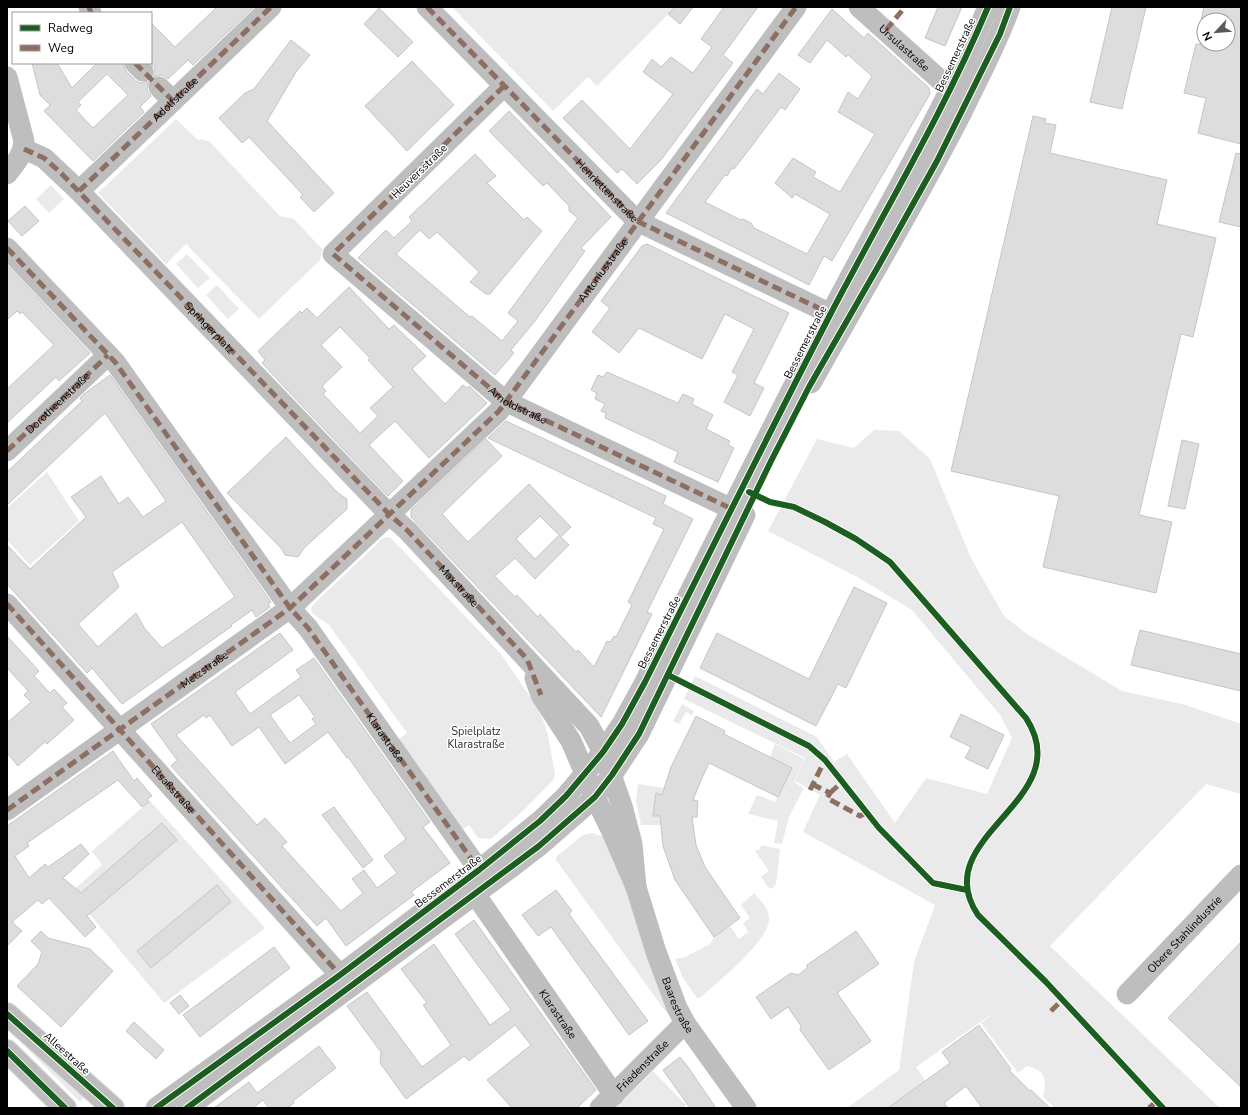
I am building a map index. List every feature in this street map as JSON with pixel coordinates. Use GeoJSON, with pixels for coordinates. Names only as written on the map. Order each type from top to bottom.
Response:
{"type":"FeatureCollection","features":[{"type":"Feature","properties":{"kind":"main road","name":"Alleestraße"},"geometry":{"type":"LineString","coordinates":[[7,1014],[112,1108]]}},
{"type":"Feature","properties":{"kind":"main road"},"geometry":{"type":"LineString","coordinates":[[7,1051],[65,1108]]}},
{"type":"Feature","properties":{"kind":"street","name":"Adolfstraße"},"geometry":{"type":"LineString","coordinates":[[79,191],[166,94],[271,7]]}},
{"type":"Feature","properties":{"kind":"street","name":"Henriettenstraße"},"geometry":{"type":"LineString","coordinates":[[427,7],[637,221],[836,321]]}},
{"type":"Feature","properties":{"kind":"street","name":"Antoniusstraße"},"geometry":{"type":"LineString","coordinates":[[389,514],[499,411],[637,221],[796,7]]}},
{"type":"Feature","properties":{"kind":"street","name":"Ursulastraße"},"geometry":{"type":"LineString","coordinates":[[859,7],[939,79],[962,89]]}},
{"type":"Feature","properties":{"kind":"street","name":"Bessemerstraße"},"geometry":{"type":"LineString","coordinates":[[156,1108],[340,975],[479,870],[540,821],[566,796],[603,752],[622,724],[645,682],[732,509],[836,321],[908,214],[962,89],[988,7]]}},
{"type":"Feature","properties":{"kind":"street","name":"Bessemerstraße"},"geometry":{"type":"LineString","coordinates":[[962,89],[1000,34],[1010,7]]}},
{"type":"Feature","properties":{"kind":"street"},"geometry":{"type":"LineString","coordinates":[[7,77],[24,141],[24,149],[18,162],[7,174]]}},
{"type":"Feature","properties":{"kind":"street","name":"Heuversstraße"},"geometry":{"type":"LineString","coordinates":[[333,254],[504,86]]}},
{"type":"Feature","properties":{"kind":"street","name":"Springerplatz"},"geometry":{"type":"LineString","coordinates":[[24,149],[44,158],[79,191],[389,514]]}},
{"type":"Feature","properties":{"kind":"street"},"geometry":{"type":"LineString","coordinates":[[7,248],[108,355],[290,608]]}},
{"type":"Feature","properties":{"kind":"street","name":"Arnoldstraße"},"geometry":{"type":"LineString","coordinates":[[333,254],[505,401],[732,509]]}},
{"type":"Feature","properties":{"kind":"street","name":"Bessemerstraße"},"geometry":{"type":"LineString","coordinates":[[187,1108],[539,846],[595,797],[612,775],[639,734],[771,461],[809,387],[836,321]]}},
{"type":"Feature","properties":{"kind":"street","name":"Dorotheenstraße"},"geometry":{"type":"LineString","coordinates":[[7,450],[108,355]]}},
{"type":"Feature","properties":{"kind":"street","name":"Metzstraße"},"geometry":{"type":"LineString","coordinates":[[7,810],[290,608],[389,514]]}},
{"type":"Feature","properties":{"kind":"street","name":"Maxstraße"},"geometry":{"type":"LineString","coordinates":[[389,514],[408,532],[589,726],[603,752]]}},
{"type":"Feature","properties":{"kind":"street","name":"Elsaßstraße"},"geometry":{"type":"LineString","coordinates":[[7,604],[340,975]]}},
{"type":"Feature","properties":{"kind":"street","name":"Klarastraße"},"geometry":{"type":"LineString","coordinates":[[290,608],[308,628],[479,870]]}},
{"type":"Feature","properties":{"kind":"street","name":"Maxstraße"},"geometry":{"type":"LineString","coordinates":[[527,659],[541,695],[571,741],[585,774]]}},
{"type":"Feature","properties":{"kind":"street"},"geometry":{"type":"LineString","coordinates":[[603,752],[612,775]]}},
{"type":"Feature","properties":{"kind":"street"},"geometry":{"type":"LineString","coordinates":[[585,774],[595,797]]}},
{"type":"Feature","properties":{"kind":"street","name":"Baarestraße"},"geometry":{"type":"LineString","coordinates":[[612,775],[632,844],[636,888]]}},
{"type":"Feature","properties":{"kind":"street","name":"Baarestraße"},"geometry":{"type":"LineString","coordinates":[[595,797],[613,834],[636,888],[656,952],[677,1008],[685,1023],[746,1108]]}},
{"type":"Feature","properties":{"kind":"street","name":"Obere Stahlindustrie"},"geometry":{"type":"LineString","coordinates":[[1127,994],[1241,875]]}},
{"type":"Feature","properties":{"kind":"street","name":"Klarastraße"},"geometry":{"type":"LineString","coordinates":[[475,894],[607,1101]]}},
{"type":"Feature","properties":{"kind":"street","name":"Friedenstraße"},"geometry":{"type":"LineString","coordinates":[[607,1101],[685,1023]]}},
{"type":"Feature","properties":{"kind":"green space"},"geometry":{"type":"Polygon","coordinates":[[[452,7],[675,7],[597,86],[588,77],[553,111],[452,7]]]}},
{"type":"Feature","properties":{"kind":"green space"},"geometry":{"type":"Polygon","coordinates":[[[176,119],[198,140],[201,139],[209,141],[280,216],[294,219],[322,249],[320,260],[259,319],[186,244],[166,264],[98,193],[176,119]]]}},
{"type":"Feature","properties":{"kind":"green space"},"geometry":{"type":"Polygon","coordinates":[[[51,185],[64,199],[49,213],[36,199],[51,185]]]}},
{"type":"Feature","properties":{"kind":"green space"},"geometry":{"type":"Polygon","coordinates":[[[187,254],[210,278],[198,288],[176,264],[187,254]]]}},
{"type":"Feature","properties":{"kind":"green space"},"geometry":{"type":"Polygon","coordinates":[[[217,285],[239,309],[228,319],[206,295],[217,285]]]}},
{"type":"Feature","properties":{"kind":"green space"},"geometry":{"type":"Polygon","coordinates":[[[874,430],[899,431],[930,459],[971,558],[1004,616],[1027,634],[1122,691],[1186,705],[1241,724],[1241,794],[1206,784],[1050,946],[1220,1108],[1097,1108],[1093,1104],[1096,1108],[1055,1108],[1043,1097],[1045,1081],[1041,1073],[1038,1070],[1027,1066],[1018,1073],[981,1023],[996,1011],[916,1067],[926,1081],[888,1108],[847,1108],[899,1070],[914,962],[935,905],[803,832],[820,795],[795,781],[805,758],[684,699],[695,676],[817,737],[834,762],[847,754],[895,823],[926,778],[987,794],[1012,738],[1000,715],[912,610],[859,578],[768,531],[817,439],[854,448],[874,430]]]}},
{"type":"Feature","properties":{"kind":"green space"},"geometry":{"type":"Polygon","coordinates":[[[47,472],[79,521],[30,565],[7,540],[7,508],[47,472]]]}},
{"type":"Feature","properties":{"kind":"green space","name":"Spielplatz Klarastraße"},"geometry":{"type":"Polygon","coordinates":[[[383,538],[391,538],[501,654],[537,707],[543,720],[548,735],[555,774],[554,779],[524,810],[491,839],[478,838],[469,825],[461,830],[397,741],[407,733],[329,625],[312,613],[311,608],[314,604],[383,538]]]}},
{"type":"Feature","properties":{"kind":"green space"},"geometry":{"type":"Polygon","coordinates":[[[682,704],[694,711],[692,715],[686,712],[679,724],[673,721],[682,704]]]}},
{"type":"Feature","properties":{"kind":"green space"},"geometry":{"type":"Polygon","coordinates":[[[775,744],[804,759],[794,782],[804,788],[789,817],[782,844],[774,843],[778,821],[748,814],[757,795],[775,802],[792,768],[770,757],[775,744]]]}},
{"type":"Feature","properties":{"kind":"green space"},"geometry":{"type":"Polygon","coordinates":[[[638,784],[664,788],[662,795],[656,794],[653,816],[660,816],[660,825],[641,825],[636,801],[638,784]]]}},
{"type":"Feature","properties":{"kind":"green space"},"geometry":{"type":"Polygon","coordinates":[[[150,801],[265,928],[164,1003],[71,892],[102,865],[92,851],[150,801]]]}},
{"type":"Feature","properties":{"kind":"green space"},"geometry":{"type":"Polygon","coordinates":[[[605,832],[608,836],[669,1009],[666,1012],[556,860],[557,856],[583,835],[592,833],[601,836],[605,832]]]}},
{"type":"Feature","properties":{"kind":"green space"},"geometry":{"type":"Polygon","coordinates":[[[761,845],[780,849],[776,884],[772,889],[768,887],[761,877],[769,871],[755,851],[760,849],[761,845]]]}},
{"type":"Feature","properties":{"kind":"green space"},"geometry":{"type":"Polygon","coordinates":[[[754,893],[768,913],[768,926],[762,937],[742,960],[700,998],[697,998],[683,978],[675,959],[685,957],[710,944],[714,937],[730,926],[739,939],[748,932],[743,923],[750,918],[741,905],[754,893]]]}},
{"type":"Feature","properties":{"kind":"green space"},"geometry":{"type":"Polygon","coordinates":[[[9,1030],[87,1094],[80,1102],[9,1030]]]}},
{"type":"Feature","properties":{"kind":"green space"},"geometry":{"type":"Polygon","coordinates":[[[653,1071],[686,1105],[683,1108],[615,1108],[653,1071]]]}},
{"type":"Feature","properties":{"kind":"building"},"geometry":{"type":"Polygon","coordinates":[[[217,7],[254,7],[193,65],[188,60],[168,79],[162,75],[153,77],[155,68],[152,64],[152,24],[175,47],[217,7]]]}},
{"type":"Feature","properties":{"kind":"building"},"geometry":{"type":"Polygon","coordinates":[[[675,7],[693,7],[680,24],[668,14],[675,7]]]}},
{"type":"Feature","properties":{"kind":"building"},"geometry":{"type":"Polygon","coordinates":[[[724,7],[758,7],[723,55],[733,63],[661,160],[637,184],[622,169],[617,173],[563,118],[582,100],[630,149],[673,94],[643,72],[652,59],[661,67],[671,57],[693,73],[712,47],[701,39],[724,7]]]}},
{"type":"Feature","properties":{"kind":"building"},"geometry":{"type":"Polygon","coordinates":[[[938,7],[962,7],[945,46],[925,38],[938,7]]]}},
{"type":"Feature","properties":{"kind":"building"},"geometry":{"type":"Polygon","coordinates":[[[1112,7],[1146,7],[1122,109],[1090,102],[1112,7]]]}},
{"type":"Feature","properties":{"kind":"building"},"geometry":{"type":"Polygon","coordinates":[[[1204,7],[1241,7],[1241,144],[1198,133],[1206,98],[1184,93],[1196,44],[1196,52],[1236,52],[1236,12],[1203,12],[1204,7]]]}},
{"type":"Feature","properties":{"kind":"building"},"geometry":{"type":"Polygon","coordinates":[[[379,8],[413,42],[398,57],[364,24],[379,8]]]}},
{"type":"Feature","properties":{"kind":"building"},"geometry":{"type":"Polygon","coordinates":[[[832,9],[864,38],[868,33],[929,88],[930,94],[832,261],[824,256],[809,285],[666,213],[757,89],[763,94],[779,73],[800,89],[785,110],[781,107],[734,169],[732,168],[727,176],[725,175],[705,202],[741,220],[743,219],[751,223],[754,228],[807,254],[830,214],[795,194],[792,198],[775,183],[793,158],[816,172],[813,177],[840,192],[875,134],[838,112],[848,92],[858,99],[872,76],[848,55],[846,57],[827,40],[810,63],[798,55],[832,9]]]}},
{"type":"Feature","properties":{"kind":"building"},"geometry":{"type":"Polygon","coordinates":[[[291,40],[310,55],[296,72],[267,121],[334,193],[314,212],[300,197],[303,195],[249,137],[242,143],[219,118],[245,93],[254,89],[291,40]]]}},
{"type":"Feature","properties":{"kind":"building"},"geometry":{"type":"Polygon","coordinates":[[[412,61],[454,105],[407,151],[365,106],[412,61]]]}},
{"type":"Feature","properties":{"kind":"building"},"geometry":{"type":"Polygon","coordinates":[[[32,64],[58,64],[72,88],[96,64],[123,64],[126,71],[135,80],[140,83],[149,81],[147,90],[151,96],[140,107],[144,112],[93,161],[44,111],[50,105],[40,95],[32,64]],[[107,74],[78,102],[81,105],[76,110],[93,128],[128,95],[107,74]]]}},
{"type":"Feature","properties":{"kind":"building"},"geometry":{"type":"Polygon","coordinates":[[[509,111],[611,217],[581,248],[585,251],[535,321],[511,350],[514,353],[495,375],[358,258],[386,230],[394,238],[412,221],[409,217],[475,154],[496,176],[487,183],[524,220],[527,217],[542,231],[490,294],[486,294],[470,282],[479,272],[437,232],[429,239],[420,230],[396,254],[470,317],[472,316],[502,341],[518,321],[508,313],[578,218],[569,211],[569,206],[547,183],[543,186],[489,131],[509,111]]]}},
{"type":"Feature","properties":{"kind":"building"},"geometry":{"type":"Polygon","coordinates":[[[1033,116],[1046,119],[1045,123],[1056,125],[1050,153],[1167,180],[1157,224],[1216,238],[1193,337],[1181,334],[1139,515],[1172,522],[1156,593],[1043,567],[1059,496],[951,471],[1033,116]]]}},
{"type":"Feature","properties":{"kind":"building"},"geometry":{"type":"Polygon","coordinates":[[[1236,153],[1241,154],[1241,227],[1219,222],[1236,153]]]}},
{"type":"Feature","properties":{"kind":"building"},"geometry":{"type":"Polygon","coordinates":[[[25,206],[39,221],[22,236],[8,221],[25,206]]]}},
{"type":"Feature","properties":{"kind":"building"},"geometry":{"type":"Polygon","coordinates":[[[647,244],[789,313],[754,383],[764,388],[750,416],[724,402],[738,375],[732,372],[754,329],[725,314],[702,359],[639,328],[619,353],[592,332],[610,308],[601,301],[642,246],[647,244]]]}},
{"type":"Feature","properties":{"kind":"building"},"geometry":{"type":"Polygon","coordinates":[[[7,265],[90,353],[59,381],[56,377],[7,423],[7,389],[54,345],[22,312],[20,314],[17,311],[7,320],[7,265]]]}},
{"type":"Feature","properties":{"kind":"building"},"geometry":{"type":"Polygon","coordinates":[[[349,287],[389,329],[394,325],[426,356],[412,369],[445,404],[463,385],[467,388],[469,386],[487,403],[429,458],[395,421],[369,445],[403,481],[388,496],[262,363],[265,360],[258,351],[300,311],[302,313],[307,308],[317,318],[349,287]],[[340,327],[321,345],[342,367],[322,386],[326,391],[323,394],[360,433],[378,416],[370,408],[393,387],[368,360],[370,358],[340,327]]]}},
{"type":"Feature","properties":{"kind":"building"},"geometry":{"type":"Polygon","coordinates":[[[607,372],[678,403],[683,394],[694,399],[692,404],[713,415],[706,429],[730,441],[728,445],[734,448],[718,482],[674,462],[678,452],[605,418],[606,413],[601,411],[605,404],[595,399],[597,393],[591,390],[598,375],[603,377],[607,372]]]}},
{"type":"Feature","properties":{"kind":"building"},"geometry":{"type":"Polygon","coordinates":[[[110,375],[271,602],[268,604],[270,607],[256,617],[252,610],[231,625],[232,626],[122,704],[92,668],[87,673],[7,584],[7,545],[30,569],[86,517],[71,497],[101,476],[119,504],[128,497],[143,517],[166,501],[105,413],[7,505],[7,472],[82,401],[80,398],[110,375]],[[182,522],[112,572],[119,587],[78,624],[98,647],[136,613],[145,629],[162,648],[235,597],[182,522]]]}},
{"type":"Feature","properties":{"kind":"building"},"geometry":{"type":"Polygon","coordinates":[[[506,421],[666,496],[663,504],[693,519],[647,612],[652,614],[601,717],[411,517],[411,510],[486,439],[502,456],[442,514],[468,542],[529,484],[571,527],[561,537],[569,545],[535,579],[515,558],[495,576],[515,597],[517,595],[538,617],[540,614],[576,652],[578,650],[594,667],[607,641],[610,642],[614,636],[616,637],[632,605],[628,602],[664,529],[653,524],[656,518],[488,438],[506,421]],[[540,516],[516,539],[535,559],[559,535],[540,516]]]}},
{"type":"Feature","properties":{"kind":"building"},"geometry":{"type":"Polygon","coordinates":[[[286,437],[338,493],[347,499],[347,509],[304,548],[298,557],[285,555],[281,548],[227,493],[286,437]]]}},
{"type":"Feature","properties":{"kind":"building"},"geometry":{"type":"Polygon","coordinates":[[[1182,440],[1199,444],[1185,509],[1168,506],[1182,440]]]}},
{"type":"Feature","properties":{"kind":"building"},"geometry":{"type":"Polygon","coordinates":[[[854,587],[887,603],[846,688],[838,684],[816,726],[700,668],[717,633],[809,679],[854,587]]]}},
{"type":"Feature","properties":{"kind":"building"},"geometry":{"type":"Polygon","coordinates":[[[1140,630],[1241,654],[1241,691],[1131,665],[1140,630]]]}},
{"type":"Feature","properties":{"kind":"building"},"geometry":{"type":"Polygon","coordinates":[[[280,633],[293,650],[235,692],[250,714],[301,677],[296,670],[314,658],[430,822],[423,827],[450,863],[411,892],[414,895],[346,946],[326,918],[317,926],[171,766],[177,760],[151,724],[280,633]],[[299,695],[270,715],[290,743],[316,724],[312,719],[315,717],[299,695]],[[204,715],[176,735],[257,825],[265,818],[287,842],[282,846],[341,911],[363,893],[352,879],[364,870],[377,888],[397,873],[384,856],[406,839],[348,757],[347,758],[328,732],[285,764],[259,727],[232,746],[210,715],[206,718],[204,715]]]}},
{"type":"Feature","properties":{"kind":"building"},"geometry":{"type":"Polygon","coordinates":[[[7,636],[39,671],[34,676],[50,693],[54,689],[67,703],[62,707],[74,720],[47,744],[45,742],[18,766],[7,753],[7,723],[31,702],[24,695],[28,691],[7,668],[7,636]]]}},
{"type":"Feature","properties":{"kind":"building"},"geometry":{"type":"Polygon","coordinates":[[[961,714],[1004,735],[988,769],[965,758],[971,747],[950,737],[961,714]]]}},
{"type":"Feature","properties":{"kind":"building"},"geometry":{"type":"Polygon","coordinates":[[[696,716],[725,731],[724,734],[792,768],[778,797],[709,763],[702,778],[693,800],[698,801],[697,817],[692,817],[696,845],[705,867],[740,918],[714,937],[675,880],[663,846],[660,816],[653,816],[656,793],[662,795],[671,767],[696,716]]]}},
{"type":"Feature","properties":{"kind":"building"},"geometry":{"type":"Polygon","coordinates":[[[113,751],[134,781],[137,778],[152,796],[147,799],[149,802],[142,807],[118,780],[27,843],[29,846],[15,856],[29,878],[45,864],[48,867],[81,844],[89,854],[63,878],[81,893],[162,823],[177,840],[87,916],[96,927],[85,937],[49,898],[42,904],[38,900],[12,922],[22,931],[7,946],[7,826],[113,751]]]}},
{"type":"Feature","properties":{"kind":"building"},"geometry":{"type":"Polygon","coordinates":[[[334,807],[373,860],[363,868],[322,815],[334,807]]]}},
{"type":"Feature","properties":{"kind":"building"},"geometry":{"type":"Polygon","coordinates":[[[217,885],[231,902],[151,968],[137,951],[217,885]]]}},
{"type":"Feature","properties":{"kind":"building"},"geometry":{"type":"Polygon","coordinates":[[[556,890],[572,911],[569,914],[648,1021],[629,1035],[551,927],[538,936],[522,915],[556,890]]]}},
{"type":"Feature","properties":{"kind":"building"},"geometry":{"type":"Polygon","coordinates":[[[474,920],[596,1090],[577,1108],[512,1108],[487,1080],[531,1045],[515,1025],[469,1061],[464,1056],[406,1099],[380,1063],[381,1052],[347,1006],[367,992],[422,1067],[451,1045],[423,1005],[427,1003],[401,969],[434,944],[490,1025],[511,1010],[455,934],[474,920]]]}},
{"type":"Feature","properties":{"kind":"building"},"geometry":{"type":"Polygon","coordinates":[[[41,931],[48,938],[90,949],[113,971],[61,1027],[17,986],[38,964],[42,952],[31,941],[41,931]]]}},
{"type":"Feature","properties":{"kind":"building"},"geometry":{"type":"Polygon","coordinates":[[[856,931],[879,964],[837,993],[871,1041],[829,1070],[800,1030],[801,1026],[788,1007],[771,1019],[756,997],[791,973],[798,975],[807,968],[807,965],[856,931]]]}},
{"type":"Feature","properties":{"kind":"building"},"geometry":{"type":"Polygon","coordinates":[[[1241,942],[1241,1087],[1168,1018],[1241,942]]]}},
{"type":"Feature","properties":{"kind":"building"},"geometry":{"type":"Polygon","coordinates":[[[274,947],[290,968],[200,1037],[183,1015],[274,947]]]}},
{"type":"Feature","properties":{"kind":"building"},"geometry":{"type":"Polygon","coordinates":[[[180,995],[189,1006],[179,1014],[170,1003],[180,995]]]}},
{"type":"Feature","properties":{"kind":"building"},"geometry":{"type":"Polygon","coordinates":[[[134,1022],[164,1050],[156,1059],[126,1031],[134,1022]]]}},
{"type":"Feature","properties":{"kind":"building"},"geometry":{"type":"Polygon","coordinates":[[[979,1025],[1011,1069],[1009,1070],[1050,1108],[982,1108],[966,1086],[944,1103],[948,1108],[888,1108],[950,1063],[942,1052],[979,1025]]]}},
{"type":"Feature","properties":{"kind":"building"},"geometry":{"type":"Polygon","coordinates":[[[319,1046],[336,1068],[293,1101],[294,1103],[287,1108],[269,1108],[263,1100],[253,1108],[214,1108],[249,1082],[257,1093],[319,1046]]]}},
{"type":"Feature","properties":{"kind":"building"},"geometry":{"type":"Polygon","coordinates":[[[680,1057],[716,1108],[690,1108],[663,1070],[680,1057]]]}},
{"type":"Feature","properties":{"kind":"marked path"},"geometry":{"type":"LineString","coordinates":[[89,7],[91,12]]}},
{"type":"Feature","properties":{"kind":"marked path"},"geometry":{"type":"LineString","coordinates":[[79,191],[271,7]]}},
{"type":"Feature","properties":{"kind":"marked path"},"geometry":{"type":"LineString","coordinates":[[427,7],[637,221],[831,314]]}},
{"type":"Feature","properties":{"kind":"marked path"},"geometry":{"type":"LineString","coordinates":[[7,810],[290,608],[499,411],[796,7]]}},
{"type":"Feature","properties":{"kind":"marked path"},"geometry":{"type":"LineString","coordinates":[[886,30],[905,7]]}},
{"type":"Feature","properties":{"kind":"marked path"},"geometry":{"type":"LineString","coordinates":[[136,64],[173,101]]}},
{"type":"Feature","properties":{"kind":"marked path"},"geometry":{"type":"LineString","coordinates":[[504,86],[333,254],[505,401],[732,509]]}},
{"type":"Feature","properties":{"kind":"marked path"},"geometry":{"type":"LineString","coordinates":[[24,149],[44,158],[59,171],[389,514],[408,531],[527,659],[541,695]]}},
{"type":"Feature","properties":{"kind":"marked path"},"geometry":{"type":"LineString","coordinates":[[7,248],[115,362],[290,608],[308,628],[479,870]]}},
{"type":"Feature","properties":{"kind":"marked path"},"geometry":{"type":"LineString","coordinates":[[7,451],[108,355]]}},
{"type":"Feature","properties":{"kind":"marked path"},"geometry":{"type":"LineString","coordinates":[[7,604],[340,975]]}},
{"type":"Feature","properties":{"kind":"marked path"},"geometry":{"type":"LineString","coordinates":[[810,790],[825,760]]}},
{"type":"Feature","properties":{"kind":"marked path"},"geometry":{"type":"LineString","coordinates":[[830,793],[842,782]]}},
{"type":"Feature","properties":{"kind":"marked path"},"geometry":{"type":"LineString","coordinates":[[812,784],[830,793],[827,798],[860,816],[866,813]]}},
{"type":"Feature","properties":{"kind":"marked path"},"geometry":{"type":"LineString","coordinates":[[1051,1011],[1063,999]]}},
{"type":"Feature","properties":{"kind":"marked path"},"geometry":{"type":"LineString","coordinates":[[1149,1108],[1157,1101]]}},
{"type":"Feature","properties":{"kind":"cycle path"},"geometry":{"type":"LineString","coordinates":[[156,1108],[340,975],[479,870],[540,821],[566,796],[603,752],[622,724],[645,682],[830,315],[952,86],[988,7]]}},
{"type":"Feature","properties":{"kind":"cycle path"},"geometry":{"type":"LineString","coordinates":[[187,1108],[539,846],[595,797],[612,775],[639,734],[771,461],[809,387],[937,161],[1000,34],[1010,7]]}},
{"type":"Feature","properties":{"kind":"cycle path"},"geometry":{"type":"LineString","coordinates":[[749,492],[770,502],[794,507],[825,522],[856,539],[890,562],[1026,718],[1037,747],[1034,773],[1021,796],[984,840],[971,863],[967,887],[978,915],[1046,982],[1163,1108]]}},
{"type":"Feature","properties":{"kind":"cycle path"},"geometry":{"type":"LineString","coordinates":[[668,675],[809,746],[825,760],[879,828],[933,883],[967,890]]}},
{"type":"Feature","properties":{"kind":"cycle path"},"geometry":{"type":"LineString","coordinates":[[7,1014],[113,1108]]}},
{"type":"Feature","properties":{"kind":"cycle path"},"geometry":{"type":"LineString","coordinates":[[7,1051],[65,1108]]}}]}
